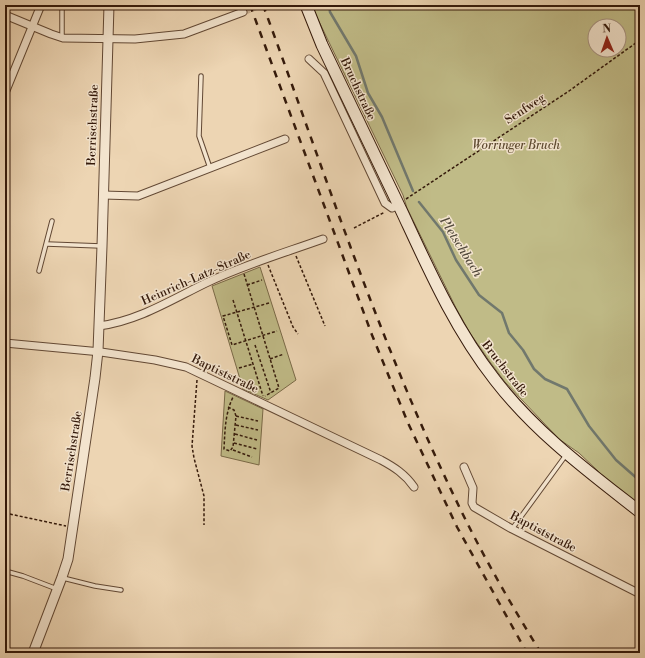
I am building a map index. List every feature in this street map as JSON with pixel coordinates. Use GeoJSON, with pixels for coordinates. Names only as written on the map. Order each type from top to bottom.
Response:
{"type":"FeatureCollection","features":[{"type":"Feature","properties":{"kind":"main road","name":"Bruchstraße"},"geometry":{"type":"LineString","coordinates":[[306,5],[322,45],[395,206],[438,290],[469,343],[511,400],[566,454],[640,512]]}},
{"type":"Feature","properties":{"kind":"street"},"geometry":{"type":"LineString","coordinates":[[5,93],[41,5]]}},
{"type":"Feature","properties":{"kind":"street","name":"Berrischstraße"},"geometry":{"type":"LineString","coordinates":[[33,653],[62,578],[73,528],[98,351],[109,5]]}},
{"type":"Feature","properties":{"kind":"street"},"geometry":{"type":"LineString","coordinates":[[5,16],[62,37],[135,39],[184,34],[243,12]]}},
{"type":"Feature","properties":{"kind":"street","name":"Bruchstraße"},"geometry":{"type":"LineString","coordinates":[[309,59],[324,73],[385,203],[395,206]]}},
{"type":"Feature","properties":{"kind":"street"},"geometry":{"type":"LineString","coordinates":[[103,195],[138,196],[285,139]]}},
{"type":"Feature","properties":{"kind":"street","name":"Heinrich-Latz-Straße"},"geometry":{"type":"LineString","coordinates":[[99,326],[110,325],[145,313],[206,283],[242,268],[323,239]]}},
{"type":"Feature","properties":{"kind":"street","name":"Baptiststraße"},"geometry":{"type":"LineString","coordinates":[[5,343],[98,351],[174,363],[198,372],[262,405],[301,421],[381,460],[408,478],[414,487]]}},
{"type":"Feature","properties":{"kind":"street","name":"Baptiststraße"},"geometry":{"type":"LineString","coordinates":[[464,467],[473,488],[472,503],[474,507],[512,529],[640,594]]}},
{"type":"Feature","properties":{"kind":"lane"},"geometry":{"type":"LineString","coordinates":[[62,5],[62,37]]}},
{"type":"Feature","properties":{"kind":"lane"},"geometry":{"type":"LineString","coordinates":[[201,76],[199,136],[210,168]]}},
{"type":"Feature","properties":{"kind":"lane"},"geometry":{"type":"LineString","coordinates":[[39,271],[52,221]]}},
{"type":"Feature","properties":{"kind":"lane"},"geometry":{"type":"LineString","coordinates":[[47,244],[102,246]]}},
{"type":"Feature","properties":{"kind":"lane"},"geometry":{"type":"LineString","coordinates":[[512,529],[566,454]]}},
{"type":"Feature","properties":{"kind":"lane"},"geometry":{"type":"LineString","coordinates":[[5,572],[23,576],[58,589]]}},
{"type":"Feature","properties":{"kind":"lane"},"geometry":{"type":"LineString","coordinates":[[62,578],[95,586],[121,590]]}},
{"type":"Feature","properties":{"kind":"path","name":"Senfweg"},"geometry":{"type":"LineString","coordinates":[[354,228],[395,206],[569,92],[640,40]]}},
{"type":"Feature","properties":{"kind":"path"},"geometry":{"type":"LineString","coordinates":[[293,250],[325,326]]}},
{"type":"Feature","properties":{"kind":"path"},"geometry":{"type":"LineString","coordinates":[[266,259],[293,327],[298,334]]}},
{"type":"Feature","properties":{"kind":"path"},"geometry":{"type":"LineString","coordinates":[[242,268],[279,388],[263,397]]}},
{"type":"Feature","properties":{"kind":"path"},"geometry":{"type":"LineString","coordinates":[[247,285],[262,280]]}},
{"type":"Feature","properties":{"kind":"path"},"geometry":{"type":"LineString","coordinates":[[233,300],[263,397],[262,405]]}},
{"type":"Feature","properties":{"kind":"path"},"geometry":{"type":"LineString","coordinates":[[269,302],[224,316],[232,345],[277,331]]}},
{"type":"Feature","properties":{"kind":"path"},"geometry":{"type":"LineString","coordinates":[[255,345],[271,393]]}},
{"type":"Feature","properties":{"kind":"path"},"geometry":{"type":"LineString","coordinates":[[270,359],[284,354]]}},
{"type":"Feature","properties":{"kind":"path"},"geometry":{"type":"LineString","coordinates":[[239,368],[253,364]]}},
{"type":"Feature","properties":{"kind":"path"},"geometry":{"type":"LineString","coordinates":[[198,372],[192,446],[204,496],[204,526]]}},
{"type":"Feature","properties":{"kind":"path"},"geometry":{"type":"LineString","coordinates":[[236,392],[226,413],[224,449],[226,451],[233,450],[252,457]]}},
{"type":"Feature","properties":{"kind":"path"},"geometry":{"type":"LineString","coordinates":[[228,407],[234,410],[236,416],[233,450]]}},
{"type":"Feature","properties":{"kind":"path"},"geometry":{"type":"LineString","coordinates":[[236,416],[258,421]]}},
{"type":"Feature","properties":{"kind":"path"},"geometry":{"type":"LineString","coordinates":[[236,424],[258,430]]}},
{"type":"Feature","properties":{"kind":"path"},"geometry":{"type":"LineString","coordinates":[[235,434],[257,440]]}},
{"type":"Feature","properties":{"kind":"path"},"geometry":{"type":"LineString","coordinates":[[234,443],[257,449]]}},
{"type":"Feature","properties":{"kind":"path"},"geometry":{"type":"LineString","coordinates":[[5,513],[73,528]]}},
{"type":"Feature","properties":{"kind":"green space","name":"Worringer Bruch"},"geometry":{"type":"Polygon","coordinates":[[[311,5],[640,5],[640,507],[598,473],[598,471],[579,453],[559,439],[505,382],[470,333],[456,308],[407,208],[403,195],[311,5]]]}},
{"type":"Feature","properties":{"kind":"green space"},"geometry":{"type":"Polygon","coordinates":[[[260,267],[296,380],[268,400],[243,389],[212,286],[260,267]]]}},
{"type":"Feature","properties":{"kind":"green space"},"geometry":{"type":"Polygon","coordinates":[[[225,391],[263,409],[259,465],[221,456],[225,391]]]}},
{"type":"Feature","properties":{"kind":"waterway","name":"Pletschbach"},"geometry":{"type":"LineString","coordinates":[[329,5],[330,12],[356,56],[368,93],[382,117],[413,191]]}},
{"type":"Feature","properties":{"kind":"waterway","name":"Pletschbach"},"geometry":{"type":"LineString","coordinates":[[419,202],[443,232],[456,260],[479,295],[502,313],[509,333],[523,350],[534,369],[545,379],[567,389],[589,426],[616,460],[640,481]]}},
{"type":"Feature","properties":{"kind":"tunnel"},"geometry":{"type":"LineString","coordinates":[[243,12],[260,5]]}},
{"type":"Feature","properties":{"kind":"railway"},"geometry":{"type":"LineString","coordinates":[[250,5],[372,335],[408,423],[457,527],[527,653]]}},
{"type":"Feature","properties":{"kind":"railway"},"geometry":{"type":"LineString","coordinates":[[263,5],[376,316],[427,438],[485,557],[541,653]]}}]}
